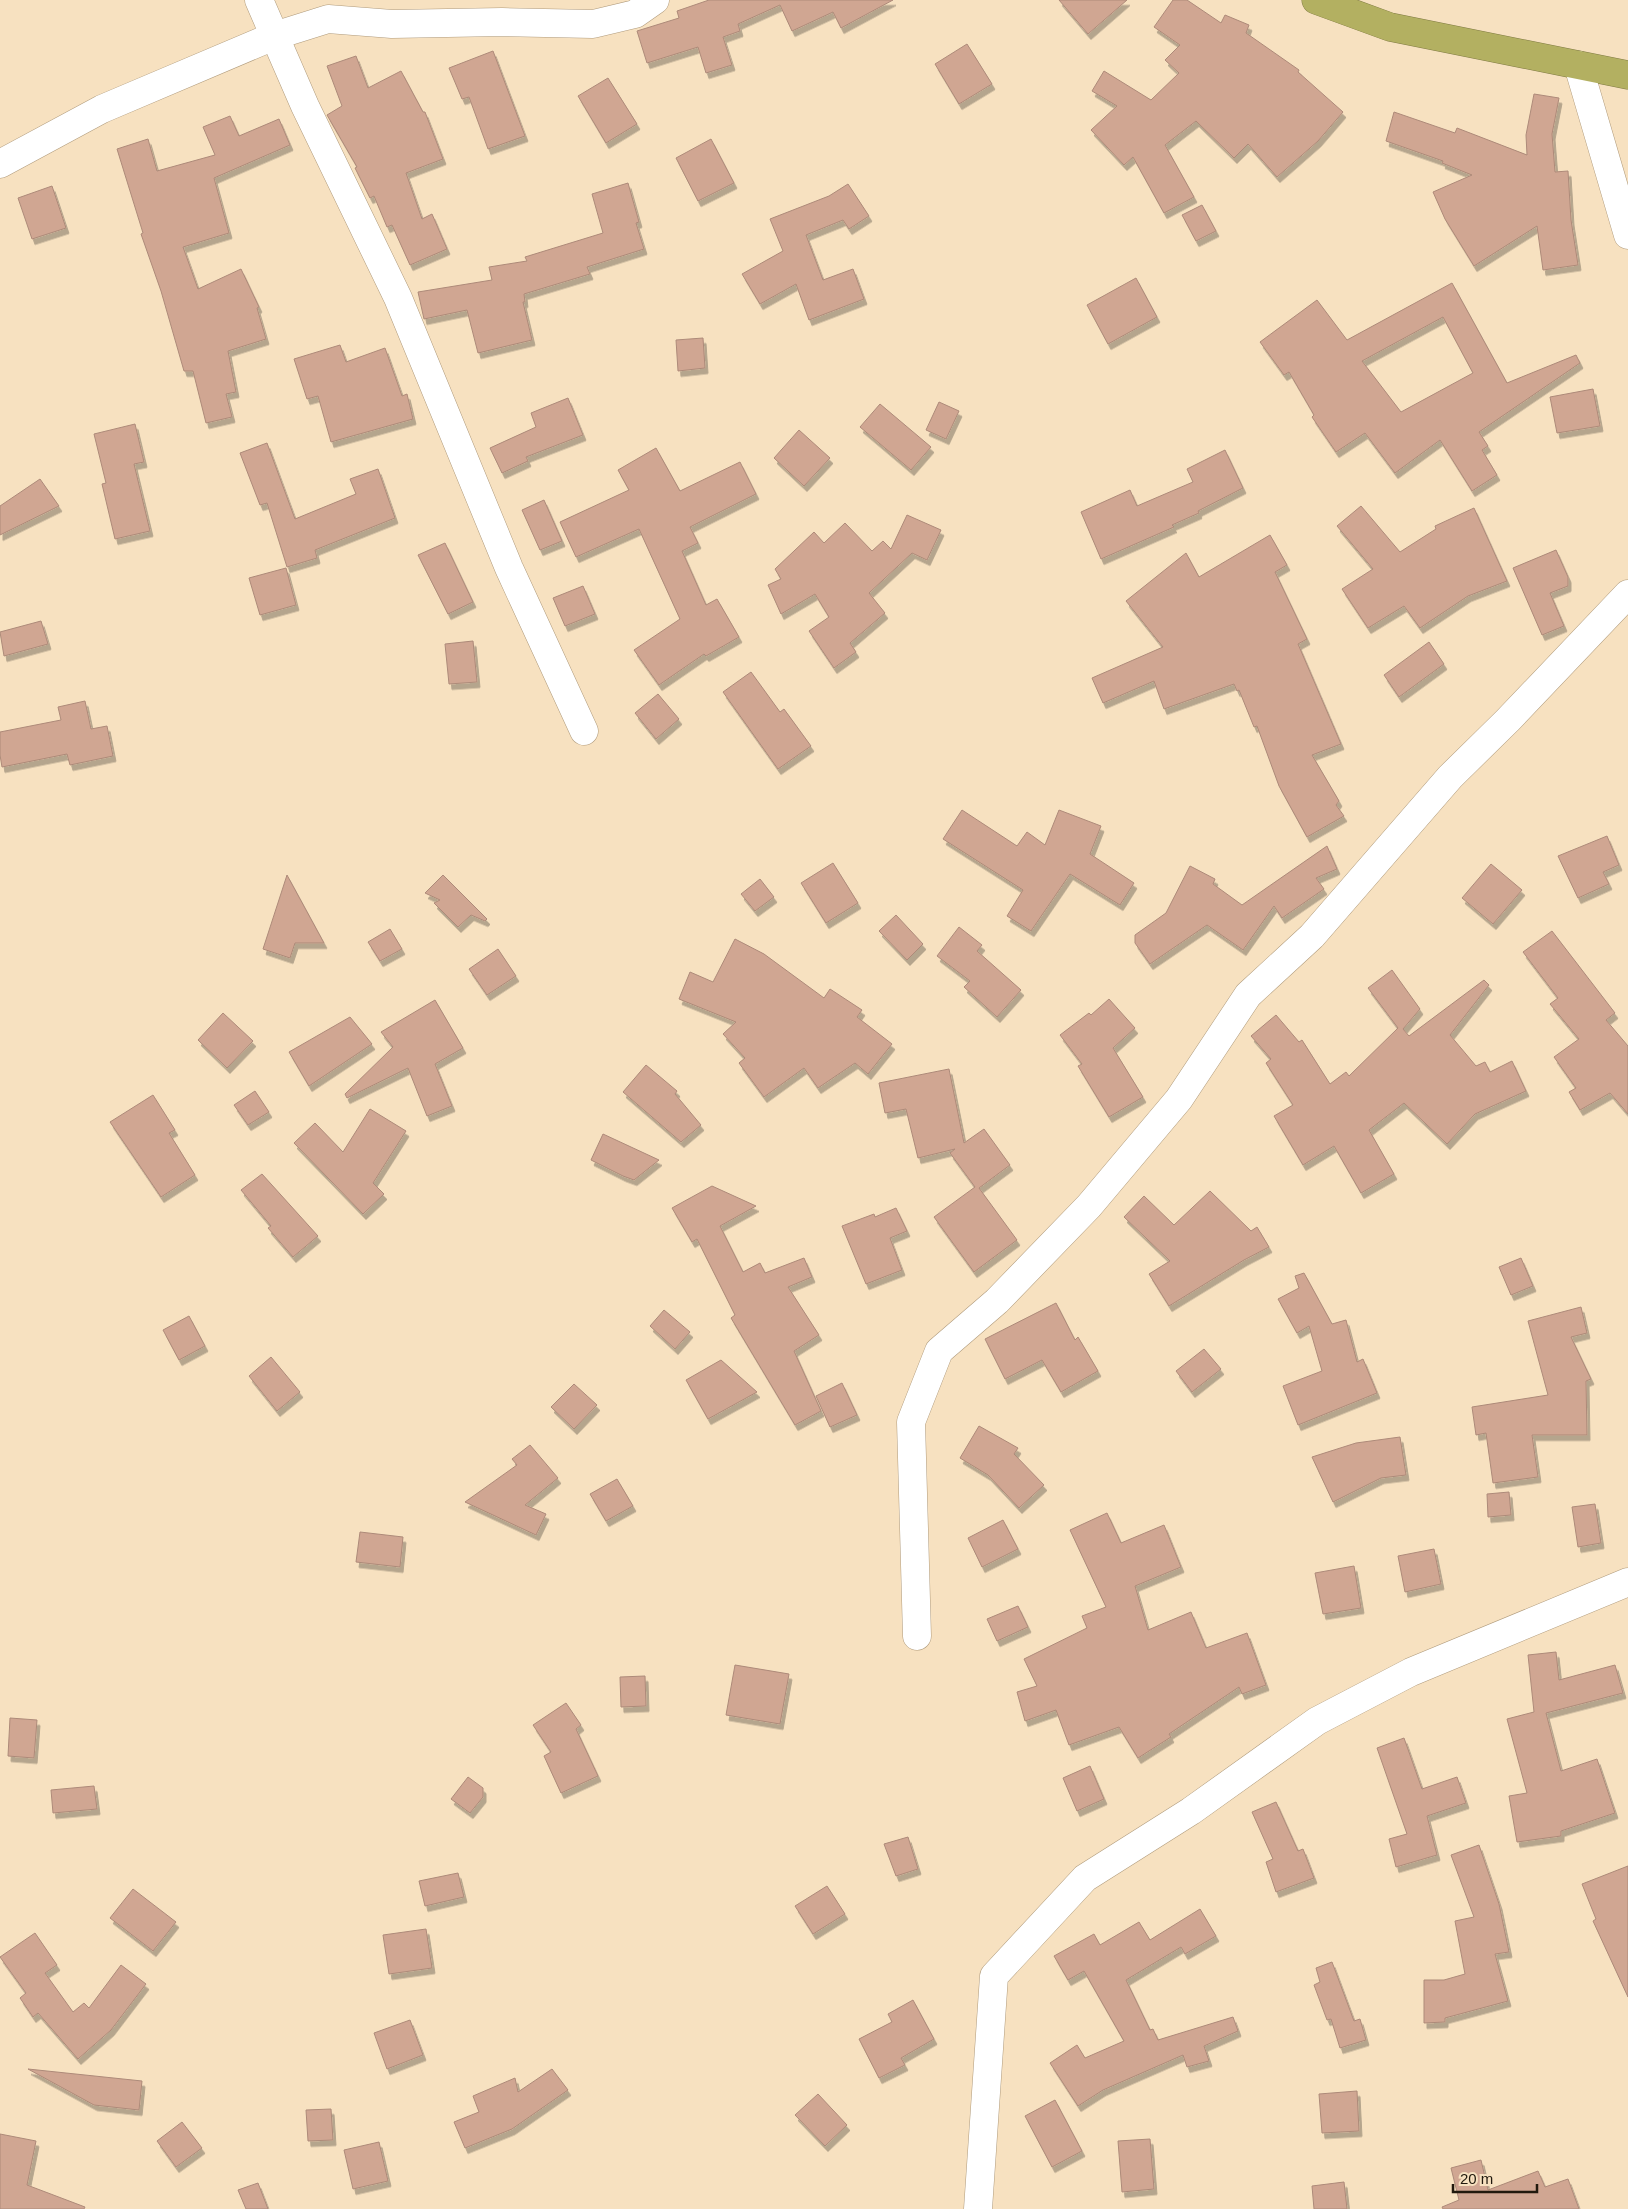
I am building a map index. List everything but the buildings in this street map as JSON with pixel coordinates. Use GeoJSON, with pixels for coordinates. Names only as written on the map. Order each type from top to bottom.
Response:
{"type":"FeatureCollection","features":[{"type":"Feature","properties":{"kind":"highway"},"geometry":{"type":"LineString","coordinates":[[1316,0],[1390,27],[1628,75]]}},
{"type":"Feature","properties":{"kind":"street"},"geometry":{"type":"LineString","coordinates":[[259,0],[305,106],[398,298],[509,568],[584,731]]}},
{"type":"Feature","properties":{"kind":"street"},"geometry":{"type":"LineString","coordinates":[[0,164],[102,109],[274,36],[328,19],[392,24],[483,12],[593,24],[635,14],[655,0]]}},
{"type":"Feature","properties":{"kind":"street"},"geometry":{"type":"LineString","coordinates":[[1578,65],[1628,235]]}},
{"type":"Feature","properties":{"kind":"street"},"geometry":{"type":"LineString","coordinates":[[917,1636],[911,1422],[938,1351],[997,1301],[1089,1206],[1179,1099],[1248,995],[1312,936],[1450,777],[1508,720],[1628,594]]}},
{"type":"Feature","properties":{"kind":"street"},"geometry":{"type":"LineString","coordinates":[[978,2209],[994,1976],[1085,1878],[1191,1811],[1317,1721],[1411,1672],[1628,1582]]}}]}
